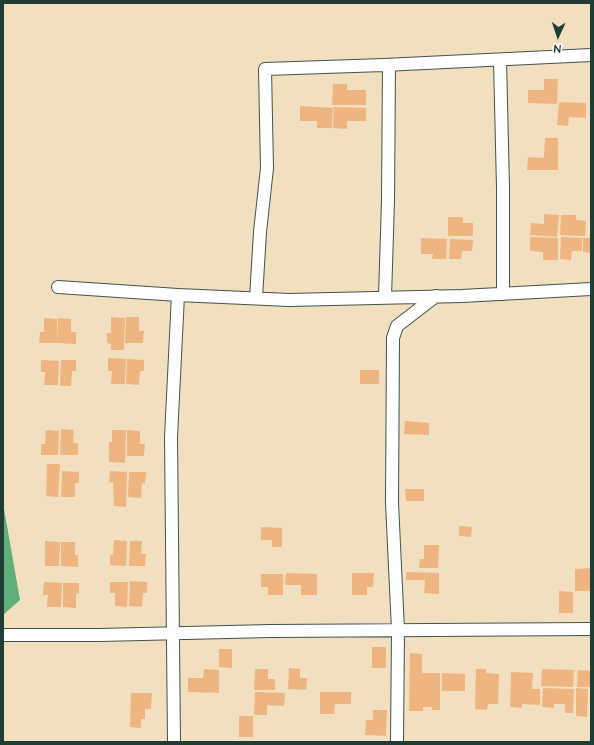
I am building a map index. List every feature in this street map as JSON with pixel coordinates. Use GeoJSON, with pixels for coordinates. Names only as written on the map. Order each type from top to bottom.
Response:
{"type":"FeatureCollection","features":[{"type":"Feature","properties":{"kind":"street"},"geometry":{"type":"LineString","coordinates":[[256,298],[260,232],[267,168],[265,69],[389,65],[591,55]]}},
{"type":"Feature","properties":{"kind":"street"},"geometry":{"type":"LineString","coordinates":[[500,60],[503,188],[503,294]]}},
{"type":"Feature","properties":{"kind":"street"},"geometry":{"type":"LineString","coordinates":[[385,298],[388,201],[389,65]]}},
{"type":"Feature","properties":{"kind":"street"},"geometry":{"type":"LineString","coordinates":[[58,287],[178,295],[289,300],[503,294],[591,289]]}},
{"type":"Feature","properties":{"kind":"street"},"geometry":{"type":"LineString","coordinates":[[174,742],[171,437],[178,295]]}},
{"type":"Feature","properties":{"kind":"street"},"geometry":{"type":"LineString","coordinates":[[397,742],[398,630],[392,503],[393,338],[397,326],[436,296]]}},
{"type":"Feature","properties":{"kind":"street"},"geometry":{"type":"LineString","coordinates":[[3,635],[271,630],[591,629]]}},
{"type":"Feature","properties":{"kind":"green space"},"geometry":{"type":"Polygon","coordinates":[[[3,503],[20,600],[3,615],[3,503]]]}},
{"type":"Feature","properties":{"kind":"building"},"geometry":{"type":"Polygon","coordinates":[[[544,79],[558,79],[557,104],[528,103],[528,90],[544,90],[544,79]]]}},
{"type":"Feature","properties":{"kind":"building"},"geometry":{"type":"Polygon","coordinates":[[[333,84],[347,84],[347,90],[366,90],[366,105],[332,105],[333,84]]]}},
{"type":"Feature","properties":{"kind":"building"},"geometry":{"type":"Polygon","coordinates":[[[559,102],[586,103],[586,118],[569,117],[568,126],[557,125],[559,102]]]}},
{"type":"Feature","properties":{"kind":"building"},"geometry":{"type":"Polygon","coordinates":[[[300,106],[333,108],[332,128],[317,128],[317,121],[300,121],[300,106]]]}},
{"type":"Feature","properties":{"kind":"building"},"geometry":{"type":"Polygon","coordinates":[[[334,107],[366,108],[366,121],[347,121],[347,129],[333,128],[334,107]]]}},
{"type":"Feature","properties":{"kind":"building"},"geometry":{"type":"Polygon","coordinates":[[[545,138],[558,138],[558,170],[527,170],[528,157],[544,158],[545,138]]]}},
{"type":"Feature","properties":{"kind":"building"},"geometry":{"type":"Polygon","coordinates":[[[544,214],[559,215],[557,237],[530,235],[531,223],[544,224],[544,214]]]}},
{"type":"Feature","properties":{"kind":"building"},"geometry":{"type":"Polygon","coordinates":[[[561,215],[576,215],[576,220],[586,221],[585,236],[560,235],[561,215]]]}},
{"type":"Feature","properties":{"kind":"building"},"geometry":{"type":"Polygon","coordinates":[[[448,217],[463,217],[463,223],[473,223],[473,236],[448,236],[448,217]]]}},
{"type":"Feature","properties":{"kind":"building"},"geometry":{"type":"Polygon","coordinates":[[[530,237],[558,238],[558,260],[543,260],[543,252],[530,251],[530,237]]]}},
{"type":"Feature","properties":{"kind":"building"},"geometry":{"type":"Polygon","coordinates":[[[561,237],[582,238],[582,251],[572,251],[571,260],[560,259],[561,237]]]}},
{"type":"Feature","properties":{"kind":"building"},"geometry":{"type":"Polygon","coordinates":[[[421,238],[447,239],[446,259],[432,259],[433,254],[421,254],[421,238]]]}},
{"type":"Feature","properties":{"kind":"building"},"geometry":{"type":"Polygon","coordinates":[[[583,238],[591,238],[591,253],[583,252],[583,238]]]}},
{"type":"Feature","properties":{"kind":"building"},"geometry":{"type":"Polygon","coordinates":[[[450,239],[473,240],[472,251],[462,251],[461,259],[449,259],[450,239]]]}},
{"type":"Feature","properties":{"kind":"building"},"geometry":{"type":"Polygon","coordinates":[[[111,317],[125,318],[124,350],[111,350],[111,344],[107,343],[107,333],[111,333],[111,317]]]}},
{"type":"Feature","properties":{"kind":"building"},"geometry":{"type":"Polygon","coordinates":[[[126,317],[139,317],[139,331],[144,331],[143,343],[125,343],[126,317]]]}},
{"type":"Feature","properties":{"kind":"building"},"geometry":{"type":"Polygon","coordinates":[[[44,318],[57,319],[57,343],[39,343],[40,332],[44,332],[44,318]]]}},
{"type":"Feature","properties":{"kind":"building"},"geometry":{"type":"Polygon","coordinates":[[[58,318],[71,319],[71,332],[76,332],[76,344],[57,343],[58,318]]]}},
{"type":"Feature","properties":{"kind":"building"},"geometry":{"type":"Polygon","coordinates":[[[108,358],[126,359],[125,384],[111,384],[112,371],[108,371],[108,358]]]}},
{"type":"Feature","properties":{"kind":"building"},"geometry":{"type":"Polygon","coordinates":[[[127,359],[144,360],[144,371],[140,371],[139,385],[126,384],[127,359]]]}},
{"type":"Feature","properties":{"kind":"building"},"geometry":{"type":"Polygon","coordinates":[[[41,360],[59,361],[58,385],[44,385],[45,372],[41,372],[41,360]]]}},
{"type":"Feature","properties":{"kind":"building"},"geometry":{"type":"Polygon","coordinates":[[[61,360],[76,360],[76,371],[72,371],[71,386],[60,386],[61,360]]]}},
{"type":"Feature","properties":{"kind":"building"},"geometry":{"type":"Polygon","coordinates":[[[360,370],[379,370],[379,384],[360,384],[360,370]]]}},
{"type":"Feature","properties":{"kind":"building"},"geometry":{"type":"Polygon","coordinates":[[[405,421],[429,423],[429,435],[404,434],[405,421]]]}},
{"type":"Feature","properties":{"kind":"building"},"geometry":{"type":"Polygon","coordinates":[[[61,429],[74,430],[73,443],[78,443],[78,455],[60,455],[61,429]]]}},
{"type":"Feature","properties":{"kind":"building"},"geometry":{"type":"Polygon","coordinates":[[[46,430],[59,431],[58,455],[41,455],[41,444],[45,444],[46,430]]]}},
{"type":"Feature","properties":{"kind":"building"},"geometry":{"type":"Polygon","coordinates":[[[112,430],[126,430],[125,463],[109,462],[109,442],[112,442],[112,430]]]}},
{"type":"Feature","properties":{"kind":"building"},"geometry":{"type":"Polygon","coordinates":[[[127,430],[140,431],[140,444],[145,444],[144,456],[127,456],[127,430]]]}},
{"type":"Feature","properties":{"kind":"building"},"geometry":{"type":"Polygon","coordinates":[[[47,464],[60,464],[58,497],[46,496],[47,464]]]}},
{"type":"Feature","properties":{"kind":"building"},"geometry":{"type":"Polygon","coordinates":[[[62,471],[79,472],[79,483],[75,483],[75,497],[61,497],[62,471]]]}},
{"type":"Feature","properties":{"kind":"building"},"geometry":{"type":"Polygon","coordinates":[[[110,471],[127,472],[126,507],[114,506],[113,482],[109,483],[110,471]]]}},
{"type":"Feature","properties":{"kind":"building"},"geometry":{"type":"Polygon","coordinates":[[[129,472],[146,472],[145,484],[142,483],[141,498],[128,497],[129,472]]]}},
{"type":"Feature","properties":{"kind":"building"},"geometry":{"type":"Polygon","coordinates":[[[405,489],[424,489],[424,501],[406,501],[405,489]]]}},
{"type":"Feature","properties":{"kind":"building"},"geometry":{"type":"Polygon","coordinates":[[[459,526],[472,527],[471,537],[459,536],[459,526]]]}},
{"type":"Feature","properties":{"kind":"building"},"geometry":{"type":"Polygon","coordinates":[[[261,527],[282,528],[282,547],[272,547],[272,540],[261,540],[261,527]]]}},
{"type":"Feature","properties":{"kind":"building"},"geometry":{"type":"Polygon","coordinates":[[[114,540],[127,541],[126,566],[110,565],[110,555],[113,555],[114,540]]]}},
{"type":"Feature","properties":{"kind":"building"},"geometry":{"type":"Polygon","coordinates":[[[45,541],[60,542],[59,566],[45,566],[45,541]]]}},
{"type":"Feature","properties":{"kind":"building"},"geometry":{"type":"Polygon","coordinates":[[[130,541],[142,541],[141,554],[146,554],[145,566],[129,566],[130,541]]]}},
{"type":"Feature","properties":{"kind":"building"},"geometry":{"type":"Polygon","coordinates":[[[61,542],[75,542],[75,555],[78,555],[78,567],[61,566],[61,542]]]}},
{"type":"Feature","properties":{"kind":"building"},"geometry":{"type":"Polygon","coordinates":[[[424,545],[439,545],[438,568],[419,568],[420,559],[424,559],[424,545]]]}},
{"type":"Feature","properties":{"kind":"building"},"geometry":{"type":"Polygon","coordinates":[[[591,568],[590,591],[575,591],[575,569],[591,568]]]}},
{"type":"Feature","properties":{"kind":"building"},"geometry":{"type":"Polygon","coordinates":[[[406,572],[439,573],[439,594],[424,593],[425,580],[406,580],[406,572]]]}},
{"type":"Feature","properties":{"kind":"building"},"geometry":{"type":"Polygon","coordinates":[[[286,573],[317,574],[317,595],[301,595],[301,585],[285,585],[286,573]]]}},
{"type":"Feature","properties":{"kind":"building"},"geometry":{"type":"Polygon","coordinates":[[[352,573],[374,573],[373,587],[367,587],[367,595],[352,595],[352,573]]]}},
{"type":"Feature","properties":{"kind":"building"},"geometry":{"type":"Polygon","coordinates":[[[261,574],[283,574],[283,595],[268,595],[268,587],[261,587],[261,574]]]}},
{"type":"Feature","properties":{"kind":"building"},"geometry":{"type":"Polygon","coordinates":[[[130,581],[147,582],[147,593],[143,593],[142,607],[129,606],[130,581]]]}},
{"type":"Feature","properties":{"kind":"building"},"geometry":{"type":"Polygon","coordinates":[[[44,582],[62,583],[61,607],[47,607],[48,595],[43,595],[44,582]]]}},
{"type":"Feature","properties":{"kind":"building"},"geometry":{"type":"Polygon","coordinates":[[[110,582],[128,582],[127,607],[115,606],[115,593],[110,593],[110,582]]]}},
{"type":"Feature","properties":{"kind":"building"},"geometry":{"type":"Polygon","coordinates":[[[63,583],[79,583],[79,594],[76,593],[76,608],[63,607],[63,583]]]}},
{"type":"Feature","properties":{"kind":"building"},"geometry":{"type":"Polygon","coordinates":[[[559,591],[573,592],[573,613],[559,613],[559,591]]]}},
{"type":"Feature","properties":{"kind":"building"},"geometry":{"type":"Polygon","coordinates":[[[372,647],[386,647],[386,668],[372,668],[372,647]]]}},
{"type":"Feature","properties":{"kind":"building"},"geometry":{"type":"Polygon","coordinates":[[[219,649],[232,649],[232,668],[219,667],[219,649]]]}},
{"type":"Feature","properties":{"kind":"building"},"geometry":{"type":"Polygon","coordinates":[[[410,653],[422,654],[422,673],[440,673],[440,710],[432,710],[432,707],[423,707],[423,711],[409,711],[410,653]]]}},
{"type":"Feature","properties":{"kind":"building"},"geometry":{"type":"Polygon","coordinates":[[[289,668],[300,669],[300,678],[307,678],[306,690],[288,689],[289,668]]]}},
{"type":"Feature","properties":{"kind":"building"},"geometry":{"type":"Polygon","coordinates":[[[204,669],[219,670],[219,693],[188,692],[188,678],[203,678],[204,669]]]}},
{"type":"Feature","properties":{"kind":"building"},"geometry":{"type":"Polygon","coordinates":[[[255,669],[268,669],[268,679],[275,679],[275,690],[254,690],[255,669]]]}},
{"type":"Feature","properties":{"kind":"building"},"geometry":{"type":"Polygon","coordinates":[[[476,669],[486,669],[486,673],[499,674],[498,704],[488,704],[487,710],[475,709],[476,669]]]}},
{"type":"Feature","properties":{"kind":"building"},"geometry":{"type":"Polygon","coordinates":[[[542,669],[574,670],[573,687],[541,686],[542,669]]]}},
{"type":"Feature","properties":{"kind":"building"},"geometry":{"type":"Polygon","coordinates":[[[578,670],[591,671],[591,687],[577,687],[578,670]]]}},
{"type":"Feature","properties":{"kind":"building"},"geometry":{"type":"Polygon","coordinates":[[[511,672],[533,673],[532,689],[540,689],[540,705],[522,704],[522,708],[510,707],[511,672]]]}},
{"type":"Feature","properties":{"kind":"building"},"geometry":{"type":"Polygon","coordinates":[[[442,673],[465,674],[465,691],[442,691],[442,673]]]}},
{"type":"Feature","properties":{"kind":"building"},"geometry":{"type":"Polygon","coordinates":[[[543,688],[574,689],[573,713],[565,713],[565,704],[554,704],[554,708],[542,707],[543,688]]]}},
{"type":"Feature","properties":{"kind":"building"},"geometry":{"type":"Polygon","coordinates":[[[576,688],[588,689],[587,717],[576,716],[576,688]]]}},
{"type":"Feature","properties":{"kind":"building"},"geometry":{"type":"Polygon","coordinates":[[[255,692],[285,693],[284,706],[267,705],[267,715],[254,715],[255,692]]]}},
{"type":"Feature","properties":{"kind":"building"},"geometry":{"type":"Polygon","coordinates":[[[320,692],[351,692],[351,704],[335,704],[334,714],[320,714],[320,692]]]}},
{"type":"Feature","properties":{"kind":"building"},"geometry":{"type":"Polygon","coordinates":[[[131,693],[152,693],[151,709],[145,709],[145,719],[141,719],[141,728],[130,727],[131,693]]]}},
{"type":"Feature","properties":{"kind":"building"},"geometry":{"type":"Polygon","coordinates":[[[373,710],[387,710],[386,736],[365,735],[366,720],[373,720],[373,710]]]}},
{"type":"Feature","properties":{"kind":"building"},"geometry":{"type":"Polygon","coordinates":[[[239,716],[253,716],[253,737],[239,737],[239,716]]]}}]}
